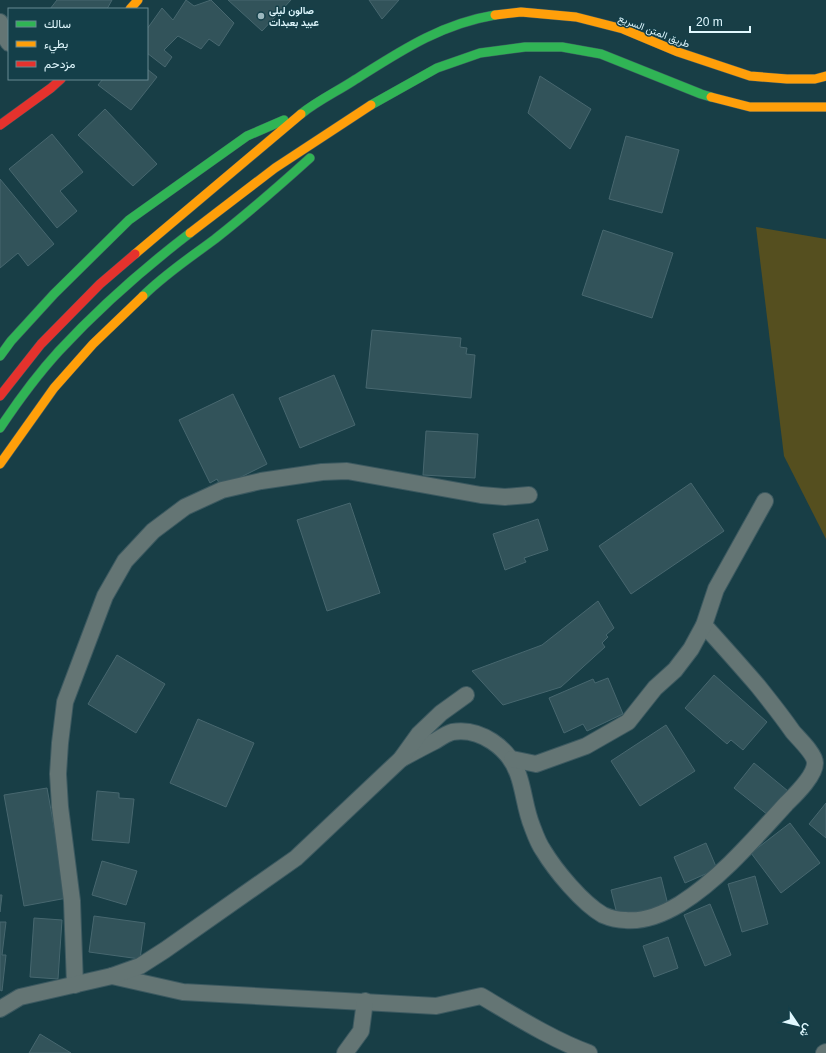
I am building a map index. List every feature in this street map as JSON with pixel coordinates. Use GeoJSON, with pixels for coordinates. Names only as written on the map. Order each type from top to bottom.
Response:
{"type":"FeatureCollection","features":[{"type":"Feature","properties":{"kind":"main road"},"geometry":{"type":"LineString","coordinates":[[131,8],[138,0]]}},
{"type":"Feature","properties":{"kind":"main road","name":"طريق المتن السريع"},"geometry":{"type":"LineString","coordinates":[[305,111],[411,44],[439,31],[468,20],[521,12],[576,17],[623,29],[678,52],[750,76],[787,79],[815,79],[826,76]]}},
{"type":"Feature","properties":{"kind":"main road"},"geometry":{"type":"LineString","coordinates":[[0,428],[25,392],[59,351],[137,275],[259,180],[314,142],[366,108],[437,68],[480,53],[525,47],[562,47],[601,54],[701,94],[750,107],[796,108],[826,106]]}},
{"type":"Feature","properties":{"kind":"main road"},"geometry":{"type":"LineString","coordinates":[[0,126],[51,82]]}},
{"type":"Feature","properties":{"kind":"main road"},"geometry":{"type":"LineString","coordinates":[[0,356],[11,341],[54,294],[129,220],[247,136],[305,111]]}},
{"type":"Feature","properties":{"kind":"main road"},"geometry":{"type":"LineString","coordinates":[[0,396],[41,344],[100,284],[305,111]]}},
{"type":"Feature","properties":{"kind":"main road"},"geometry":{"type":"LineString","coordinates":[[0,464],[54,388],[92,344],[154,285],[216,238],[283,183],[345,123]]}},
{"type":"Feature","properties":{"kind":"street"},"geometry":{"type":"LineString","coordinates":[[0,22],[3,34],[8,42]]}},
{"type":"Feature","properties":{"kind":"street"},"geometry":{"type":"LineString","coordinates":[[75,985],[72,901],[60,808],[58,774],[60,743],[65,702],[105,596],[125,561],[153,531],[185,507],[222,490],[261,481],[322,472],[347,471],[481,495],[505,497],[529,495]]}},
{"type":"Feature","properties":{"kind":"street"},"geometry":{"type":"LineString","coordinates":[[512,760],[536,764],[586,746],[628,722],[656,688],[675,670],[691,649],[704,625],[716,589],[765,501]]}},
{"type":"Feature","properties":{"kind":"street"},"geometry":{"type":"LineString","coordinates":[[400,759],[450,732],[477,733],[490,739],[512,760],[518,774],[531,824],[542,850],[577,892],[592,907],[604,915],[615,919],[628,921],[646,918],[665,912],[699,890],[750,844],[803,785],[815,765],[809,751],[778,711],[704,625]]}},
{"type":"Feature","properties":{"kind":"street"},"geometry":{"type":"LineString","coordinates":[[0,1008],[20,997],[112,976],[140,966],[165,950],[296,858],[400,759],[425,729],[441,713],[466,695]]}},
{"type":"Feature","properties":{"kind":"street"},"geometry":{"type":"LineString","coordinates":[[112,976],[183,992],[436,1006],[481,996],[526,1022],[580,1050],[589,1053]]}},
{"type":"Feature","properties":{"kind":"street"},"geometry":{"type":"LineString","coordinates":[[345,1053],[361,1031],[365,1001]]}},
{"type":"Feature","properties":{"kind":"shaded area"},"geometry":{"type":"Polygon","coordinates":[[[756,227],[826,239],[826,539],[784,456],[756,227]]]}},
{"type":"Feature","properties":{"kind":"building"},"geometry":{"type":"Polygon","coordinates":[[[57,0],[112,0],[108,8],[51,8],[57,0]]]}},
{"type":"Feature","properties":{"kind":"building"},"geometry":{"type":"Polygon","coordinates":[[[186,0],[194,6],[211,0],[234,23],[219,46],[209,39],[201,49],[178,36],[164,50],[172,57],[165,67],[148,54],[148,28],[162,8],[173,20],[186,0]]]}},
{"type":"Feature","properties":{"kind":"building","name":"صالون ليلى عبيد بعبدات"},"geometry":{"type":"Polygon","coordinates":[[[228,0],[291,0],[262,31],[228,0]]]}},
{"type":"Feature","properties":{"kind":"building"},"geometry":{"type":"Polygon","coordinates":[[[369,0],[399,0],[382,19],[369,0]]]}},
{"type":"Feature","properties":{"kind":"building"},"geometry":{"type":"Polygon","coordinates":[[[148,70],[157,77],[131,110],[98,85],[102,80],[148,80],[148,70]]]}},
{"type":"Feature","properties":{"kind":"building"},"geometry":{"type":"Polygon","coordinates":[[[540,76],[591,109],[570,149],[528,113],[540,76]]]}},
{"type":"Feature","properties":{"kind":"building"},"geometry":{"type":"Polygon","coordinates":[[[105,109],[157,164],[133,186],[78,135],[105,109]]]}},
{"type":"Feature","properties":{"kind":"building"},"geometry":{"type":"Polygon","coordinates":[[[52,134],[83,172],[60,191],[77,211],[57,228],[9,169],[52,134]]]}},
{"type":"Feature","properties":{"kind":"building"},"geometry":{"type":"Polygon","coordinates":[[[626,136],[679,150],[662,213],[609,199],[626,136]]]}},
{"type":"Feature","properties":{"kind":"building"},"geometry":{"type":"Polygon","coordinates":[[[0,179],[54,244],[28,266],[18,253],[0,268],[0,179]]]}},
{"type":"Feature","properties":{"kind":"building"},"geometry":{"type":"Polygon","coordinates":[[[603,230],[673,253],[652,318],[582,295],[603,230]]]}},
{"type":"Feature","properties":{"kind":"building"},"geometry":{"type":"Polygon","coordinates":[[[372,330],[461,338],[460,347],[467,348],[466,354],[475,355],[471,398],[366,388],[372,330]]]}},
{"type":"Feature","properties":{"kind":"building"},"geometry":{"type":"Polygon","coordinates":[[[334,375],[355,425],[300,448],[279,398],[334,375]]]}},
{"type":"Feature","properties":{"kind":"building"},"geometry":{"type":"Polygon","coordinates":[[[233,394],[267,464],[221,487],[217,479],[210,483],[179,420],[233,394]]]}},
{"type":"Feature","properties":{"kind":"building"},"geometry":{"type":"Polygon","coordinates":[[[426,431],[478,434],[475,478],[423,475],[426,431]]]}},
{"type":"Feature","properties":{"kind":"building"},"geometry":{"type":"Polygon","coordinates":[[[691,483],[724,531],[631,594],[599,546],[691,483]]]}},
{"type":"Feature","properties":{"kind":"building"},"geometry":{"type":"Polygon","coordinates":[[[350,503],[380,593],[327,611],[297,520],[350,503]]]}},
{"type":"Feature","properties":{"kind":"building"},"geometry":{"type":"Polygon","coordinates":[[[538,519],[548,550],[524,558],[526,562],[505,570],[493,534],[538,519]]]}},
{"type":"Feature","properties":{"kind":"building"},"geometry":{"type":"Polygon","coordinates":[[[598,601],[614,628],[606,635],[608,637],[602,643],[605,647],[561,687],[503,705],[472,671],[542,645],[598,601]]]}},
{"type":"Feature","properties":{"kind":"building"},"geometry":{"type":"Polygon","coordinates":[[[117,655],[165,684],[136,733],[88,704],[117,655]]]}},
{"type":"Feature","properties":{"kind":"building"},"geometry":{"type":"Polygon","coordinates":[[[714,675],[767,722],[743,750],[731,740],[727,744],[685,708],[714,675]]]}},
{"type":"Feature","properties":{"kind":"building"},"geometry":{"type":"Polygon","coordinates":[[[608,678],[623,714],[587,731],[583,724],[564,733],[549,698],[593,679],[595,683],[608,678]]]}},
{"type":"Feature","properties":{"kind":"building"},"geometry":{"type":"Polygon","coordinates":[[[198,719],[254,743],[226,807],[170,783],[198,719]]]}},
{"type":"Feature","properties":{"kind":"building"},"geometry":{"type":"Polygon","coordinates":[[[666,725],[695,771],[640,806],[611,761],[666,725]]]}},
{"type":"Feature","properties":{"kind":"building"},"geometry":{"type":"Polygon","coordinates":[[[754,763],[788,791],[768,815],[734,788],[754,763]]]}},
{"type":"Feature","properties":{"kind":"building"},"geometry":{"type":"Polygon","coordinates":[[[47,788],[67,898],[24,906],[4,795],[47,788]]]}},
{"type":"Feature","properties":{"kind":"building"},"geometry":{"type":"Polygon","coordinates":[[[97,791],[119,793],[119,798],[134,799],[129,843],[92,840],[97,791]]]}},
{"type":"Feature","properties":{"kind":"building"},"geometry":{"type":"Polygon","coordinates":[[[826,803],[826,838],[809,824],[826,803]]]}},
{"type":"Feature","properties":{"kind":"building"},"geometry":{"type":"Polygon","coordinates":[[[790,823],[820,863],[781,893],[751,853],[790,823]]]}},
{"type":"Feature","properties":{"kind":"building"},"geometry":{"type":"Polygon","coordinates":[[[706,843],[717,869],[685,883],[674,857],[706,843]]]}},
{"type":"Feature","properties":{"kind":"building"},"geometry":{"type":"Polygon","coordinates":[[[102,861],[137,871],[126,905],[92,895],[102,861]]]}},
{"type":"Feature","properties":{"kind":"building"},"geometry":{"type":"Polygon","coordinates":[[[755,876],[768,924],[742,932],[728,884],[755,876]]]}},
{"type":"Feature","properties":{"kind":"building"},"geometry":{"type":"Polygon","coordinates":[[[661,877],[668,905],[618,918],[611,890],[661,877]]]}},
{"type":"Feature","properties":{"kind":"building"},"geometry":{"type":"Polygon","coordinates":[[[0,895],[2,895],[0,912],[0,895]]]}},
{"type":"Feature","properties":{"kind":"building"},"geometry":{"type":"Polygon","coordinates":[[[710,904],[731,955],[705,966],[684,915],[710,904]]]}},
{"type":"Feature","properties":{"kind":"building"},"geometry":{"type":"Polygon","coordinates":[[[94,916],[145,923],[140,959],[89,952],[94,916]]]}},
{"type":"Feature","properties":{"kind":"building"},"geometry":{"type":"Polygon","coordinates":[[[34,918],[62,920],[58,979],[30,977],[34,918]]]}},
{"type":"Feature","properties":{"kind":"building"},"geometry":{"type":"Polygon","coordinates":[[[0,922],[6,922],[2,955],[6,955],[2,991],[0,990],[0,922]]]}},
{"type":"Feature","properties":{"kind":"building"},"geometry":{"type":"Polygon","coordinates":[[[668,937],[678,968],[654,977],[643,946],[668,937]]]}},
{"type":"Feature","properties":{"kind":"building"},"geometry":{"type":"Polygon","coordinates":[[[40,1034],[71,1053],[29,1053],[40,1034]]]}},
{"type":"Feature","properties":{"kind":"traffic: fast"},"geometry":{"type":"LineString","coordinates":[[301,114],[421,40],[456,25],[495,15]]}},
{"type":"Feature","properties":{"kind":"traffic: fast"},"geometry":{"type":"LineString","coordinates":[[371,105],[437,68],[480,53],[525,47],[562,47],[601,54],[711,97]]}},
{"type":"Feature","properties":{"kind":"traffic: fast"},"geometry":{"type":"LineString","coordinates":[[0,356],[11,341],[54,294],[129,220],[247,136],[284,120]]}},
{"type":"Feature","properties":{"kind":"traffic: fast"},"geometry":{"type":"LineString","coordinates":[[143,296],[169,273],[215,239],[310,158]]}},
{"type":"Feature","properties":{"kind":"traffic: fast"},"geometry":{"type":"LineString","coordinates":[[0,428],[35,379],[74,335],[122,289],[190,233]]}},
{"type":"Feature","properties":{"kind":"traffic: slow"},"geometry":{"type":"LineString","coordinates":[[131,8],[138,0]]}},
{"type":"Feature","properties":{"kind":"traffic: slow"},"geometry":{"type":"LineString","coordinates":[[495,15],[521,12],[576,17],[623,29],[678,52],[750,76],[787,79],[815,79],[826,76]]}},
{"type":"Feature","properties":{"kind":"traffic: slow"},"geometry":{"type":"LineString","coordinates":[[711,97],[750,107],[826,107]]}},
{"type":"Feature","properties":{"kind":"traffic: slow"},"geometry":{"type":"LineString","coordinates":[[190,233],[275,168],[371,105]]}},
{"type":"Feature","properties":{"kind":"traffic: slow"},"geometry":{"type":"LineString","coordinates":[[135,254],[301,114]]}},
{"type":"Feature","properties":{"kind":"traffic: slow"},"geometry":{"type":"LineString","coordinates":[[0,464],[54,388],[93,344],[143,296]]}},
{"type":"Feature","properties":{"kind":"traffic: jam"},"geometry":{"type":"LineString","coordinates":[[0,125],[60,80]]}},
{"type":"Feature","properties":{"kind":"traffic: jam"},"geometry":{"type":"LineString","coordinates":[[0,396],[41,344],[100,284],[135,254]]}},
{"type":"Feature","properties":{"kind":"place","name":"صالون ليلى عبيد بعبدات"},"geometry":{"type":"Point","coordinates":[261,16]}}]}
